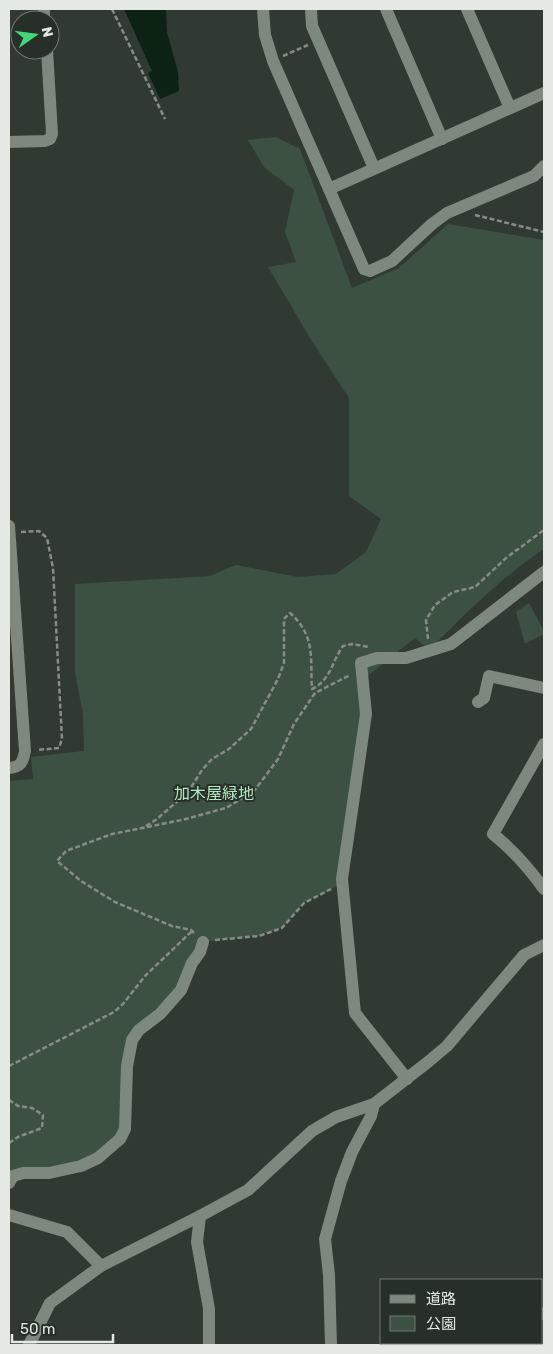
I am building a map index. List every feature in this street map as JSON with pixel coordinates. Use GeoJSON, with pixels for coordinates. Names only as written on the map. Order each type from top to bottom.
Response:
{"type":"FeatureCollection","features":[{"type":"Feature","properties":{"kind":"street"},"geometry":{"type":"LineString","coordinates":[[263,9],[265,35],[273,61],[364,269],[370,271],[392,260],[446,213],[534,176],[544,166]]}},
{"type":"Feature","properties":{"kind":"street"},"geometry":{"type":"LineString","coordinates":[[311,9],[312,26],[374,168]]}},
{"type":"Feature","properties":{"kind":"street"},"geometry":{"type":"LineString","coordinates":[[386,9],[442,139]]}},
{"type":"Feature","properties":{"kind":"street"},"geometry":{"type":"LineString","coordinates":[[467,9],[510,108]]}},
{"type":"Feature","properties":{"kind":"street"},"geometry":{"type":"LineString","coordinates":[[9,142],[45,141],[52,134],[47,60]]}},
{"type":"Feature","properties":{"kind":"street"},"geometry":{"type":"LineString","coordinates":[[330,189],[544,93]]}},
{"type":"Feature","properties":{"kind":"street"},"geometry":{"type":"LineString","coordinates":[[9,526],[25,750],[22,763],[18,767],[9,768]]}},
{"type":"Feature","properties":{"kind":"street"},"geometry":{"type":"LineString","coordinates":[[407,1079],[355,1013],[342,884],[366,714],[361,663],[377,658],[406,658],[451,644],[544,572]]}},
{"type":"Feature","properties":{"kind":"street"},"geometry":{"type":"LineString","coordinates":[[478,702],[484,698],[489,676],[544,688]]}},
{"type":"Feature","properties":{"kind":"street"},"geometry":{"type":"LineString","coordinates":[[544,744],[493,834],[509,847],[544,889]]}},
{"type":"Feature","properties":{"kind":"street"},"geometry":{"type":"LineString","coordinates":[[9,1183],[12,1176],[23,1173],[49,1173],[81,1166],[98,1158],[120,1139],[125,1130],[127,1066],[132,1040],[139,1030],[160,1014],[180,990],[192,963],[200,952],[202,942]]}},
{"type":"Feature","properties":{"kind":"street"},"geometry":{"type":"LineString","coordinates":[[32,1344],[50,1303],[101,1266],[248,1190],[312,1131],[336,1117],[374,1104],[407,1079],[447,1046],[524,955],[544,945]]}},
{"type":"Feature","properties":{"kind":"street"},"geometry":{"type":"LineString","coordinates":[[331,1345],[325,1239],[341,1181],[352,1152],[371,1116],[374,1104]]}},
{"type":"Feature","properties":{"kind":"street"},"geometry":{"type":"LineString","coordinates":[[9,1215],[67,1232],[101,1266]]}},
{"type":"Feature","properties":{"kind":"street"},"geometry":{"type":"LineString","coordinates":[[200,1216],[197,1242],[209,1309],[209,1345]]}},
{"type":"Feature","properties":{"kind":"street"},"geometry":{"type":"LineString","coordinates":[[444,1345],[451,1345]]}},
{"type":"Feature","properties":{"kind":"path"},"geometry":{"type":"LineString","coordinates":[[112,9],[165,119]]}},
{"type":"Feature","properties":{"kind":"path"},"geometry":{"type":"LineString","coordinates":[[273,61],[318,40]]}},
{"type":"Feature","properties":{"kind":"path"},"geometry":{"type":"LineString","coordinates":[[458,209],[461,212],[544,232]]}},
{"type":"Feature","properties":{"kind":"path"},"geometry":{"type":"LineString","coordinates":[[430,650],[426,620],[435,605],[453,592],[475,587],[506,558],[544,530]]}},
{"type":"Feature","properties":{"kind":"path"},"geometry":{"type":"LineString","coordinates":[[9,533],[39,531],[47,538],[53,568],[62,739],[59,748],[25,750]]}},
{"type":"Feature","properties":{"kind":"path"},"geometry":{"type":"LineString","coordinates":[[144,828],[188,792],[202,770],[212,759],[229,749],[251,729],[278,680],[284,663],[284,619],[290,613],[298,620],[308,639],[312,652],[312,689],[318,686],[327,676],[343,646],[352,644],[371,647]]}},
{"type":"Feature","properties":{"kind":"path"},"geometry":{"type":"LineString","coordinates":[[342,884],[304,903],[282,928],[259,936],[202,942],[192,931],[172,926],[115,902],[80,881],[57,861],[66,851],[112,834],[182,820],[226,808],[254,791],[278,759],[294,724],[315,693],[354,674],[361,663]]}},
{"type":"Feature","properties":{"kind":"path"},"geometry":{"type":"LineString","coordinates":[[9,1066],[114,1012],[123,1004],[145,976],[192,931]]}},
{"type":"Feature","properties":{"kind":"path"},"geometry":{"type":"LineString","coordinates":[[9,1100],[18,1106],[32,1108],[43,1116],[42,1128],[18,1137],[9,1143]]}},
{"type":"Feature","properties":{"kind":"green space","name":"加木屋緑地"},"geometry":{"type":"Polygon","coordinates":[[[276,137],[300,149],[352,288],[399,268],[448,224],[544,240],[544,549],[499,584],[429,650],[415,638],[365,678],[342,884],[304,903],[282,928],[259,936],[203,942],[187,973],[132,1040],[126,1118],[109,1150],[58,1170],[9,1183],[9,781],[33,779],[31,757],[84,751],[83,715],[75,672],[75,584],[210,576],[236,565],[298,577],[336,574],[366,552],[381,519],[349,496],[349,398],[313,343],[268,267],[296,262],[285,232],[294,190],[264,167],[248,140],[276,137]]]}},
{"type":"Feature","properties":{"kind":"green space"},"geometry":{"type":"Polygon","coordinates":[[[529,603],[544,634],[525,644],[516,612],[529,603]]]}},
{"type":"Feature","properties":{"kind":"shaded area"},"geometry":{"type":"Polygon","coordinates":[[[124,9],[166,9],[167,32],[178,72],[179,91],[160,99],[148,73],[152,71],[124,9]]]}}]}
